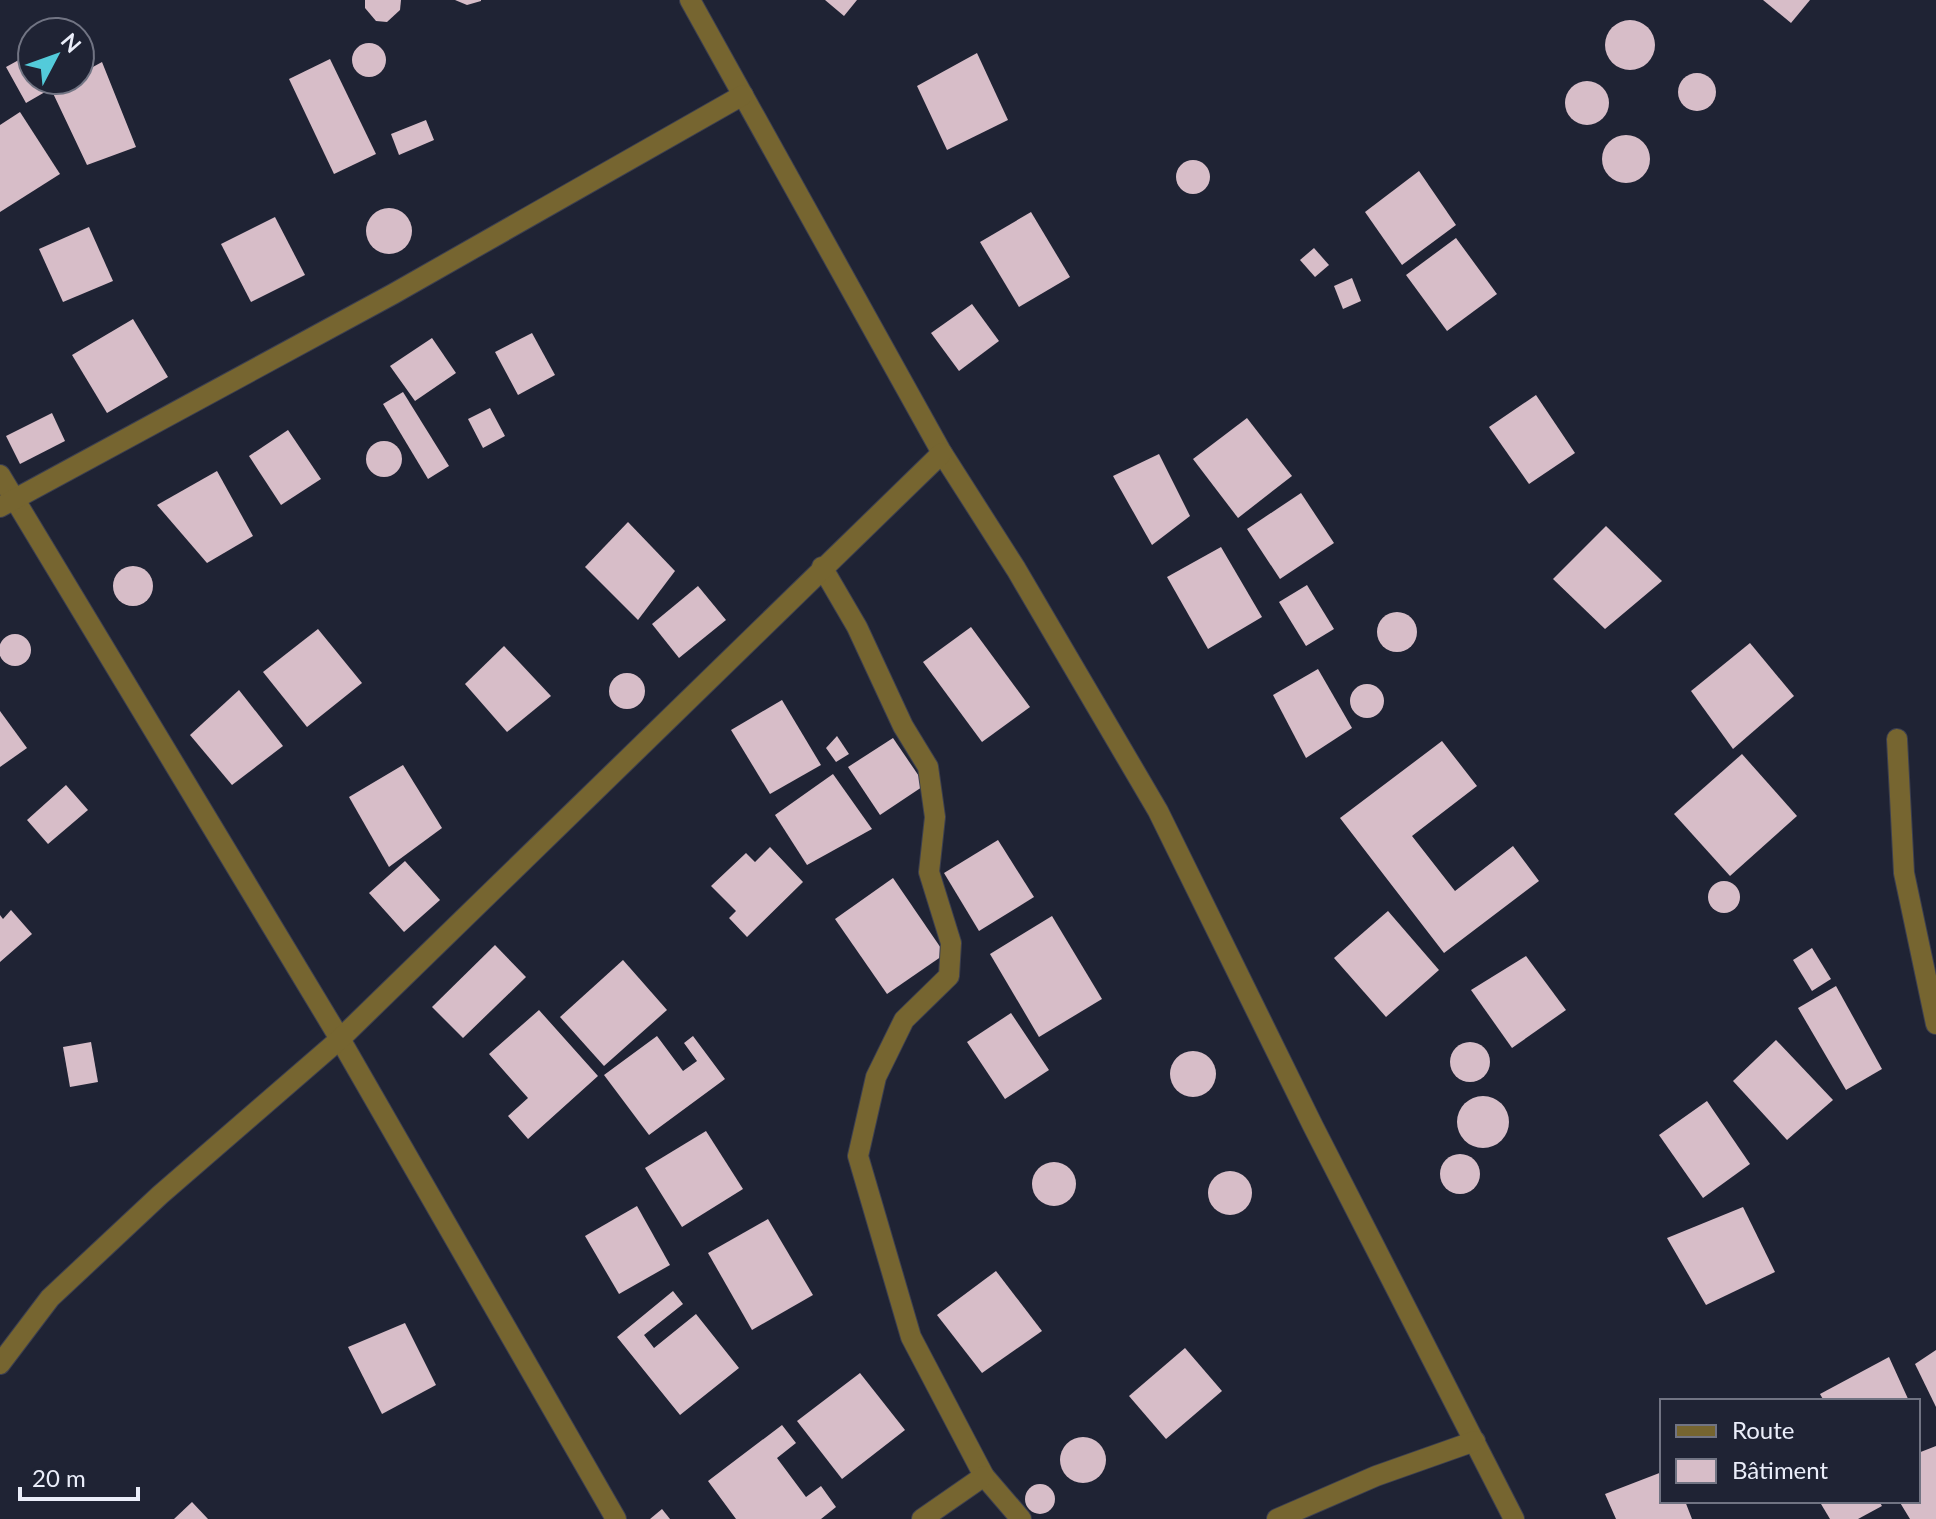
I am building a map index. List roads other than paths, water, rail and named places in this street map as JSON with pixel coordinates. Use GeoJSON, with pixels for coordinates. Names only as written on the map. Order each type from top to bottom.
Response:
{"type":"FeatureCollection","features":[{"type":"Feature","properties":{"kind":"street"},"geometry":{"type":"LineString","coordinates":[[690,0],[942,453],[1016,569],[1158,811],[1514,1519]]}},
{"type":"Feature","properties":{"kind":"street"},"geometry":{"type":"LineString","coordinates":[[7,504],[393,294],[743,95]]}},
{"type":"Feature","properties":{"kind":"street"},"geometry":{"type":"LineString","coordinates":[[0,1364],[50,1298],[160,1195],[340,1039],[942,453]]}},
{"type":"Feature","properties":{"kind":"street"},"geometry":{"type":"LineString","coordinates":[[0,475],[7,504],[340,1039],[616,1519]]}},
{"type":"Feature","properties":{"kind":"street"},"geometry":{"type":"LineString","coordinates":[[822,567],[857,627],[903,726],[928,767],[935,817],[929,872],[951,943],[949,976],[904,1020],[876,1077],[858,1156],[911,1337],[984,1476],[1021,1519]]}},
{"type":"Feature","properties":{"kind":"street"},"geometry":{"type":"LineString","coordinates":[[1897,739],[1904,873],[1936,1024]]}},
{"type":"Feature","properties":{"kind":"street"},"geometry":{"type":"LineString","coordinates":[[1277,1519],[1337,1492],[1475,1441]]}},
{"type":"Feature","properties":{"kind":"street"},"geometry":{"type":"LineString","coordinates":[[922,1519],[984,1476]]}}]}
